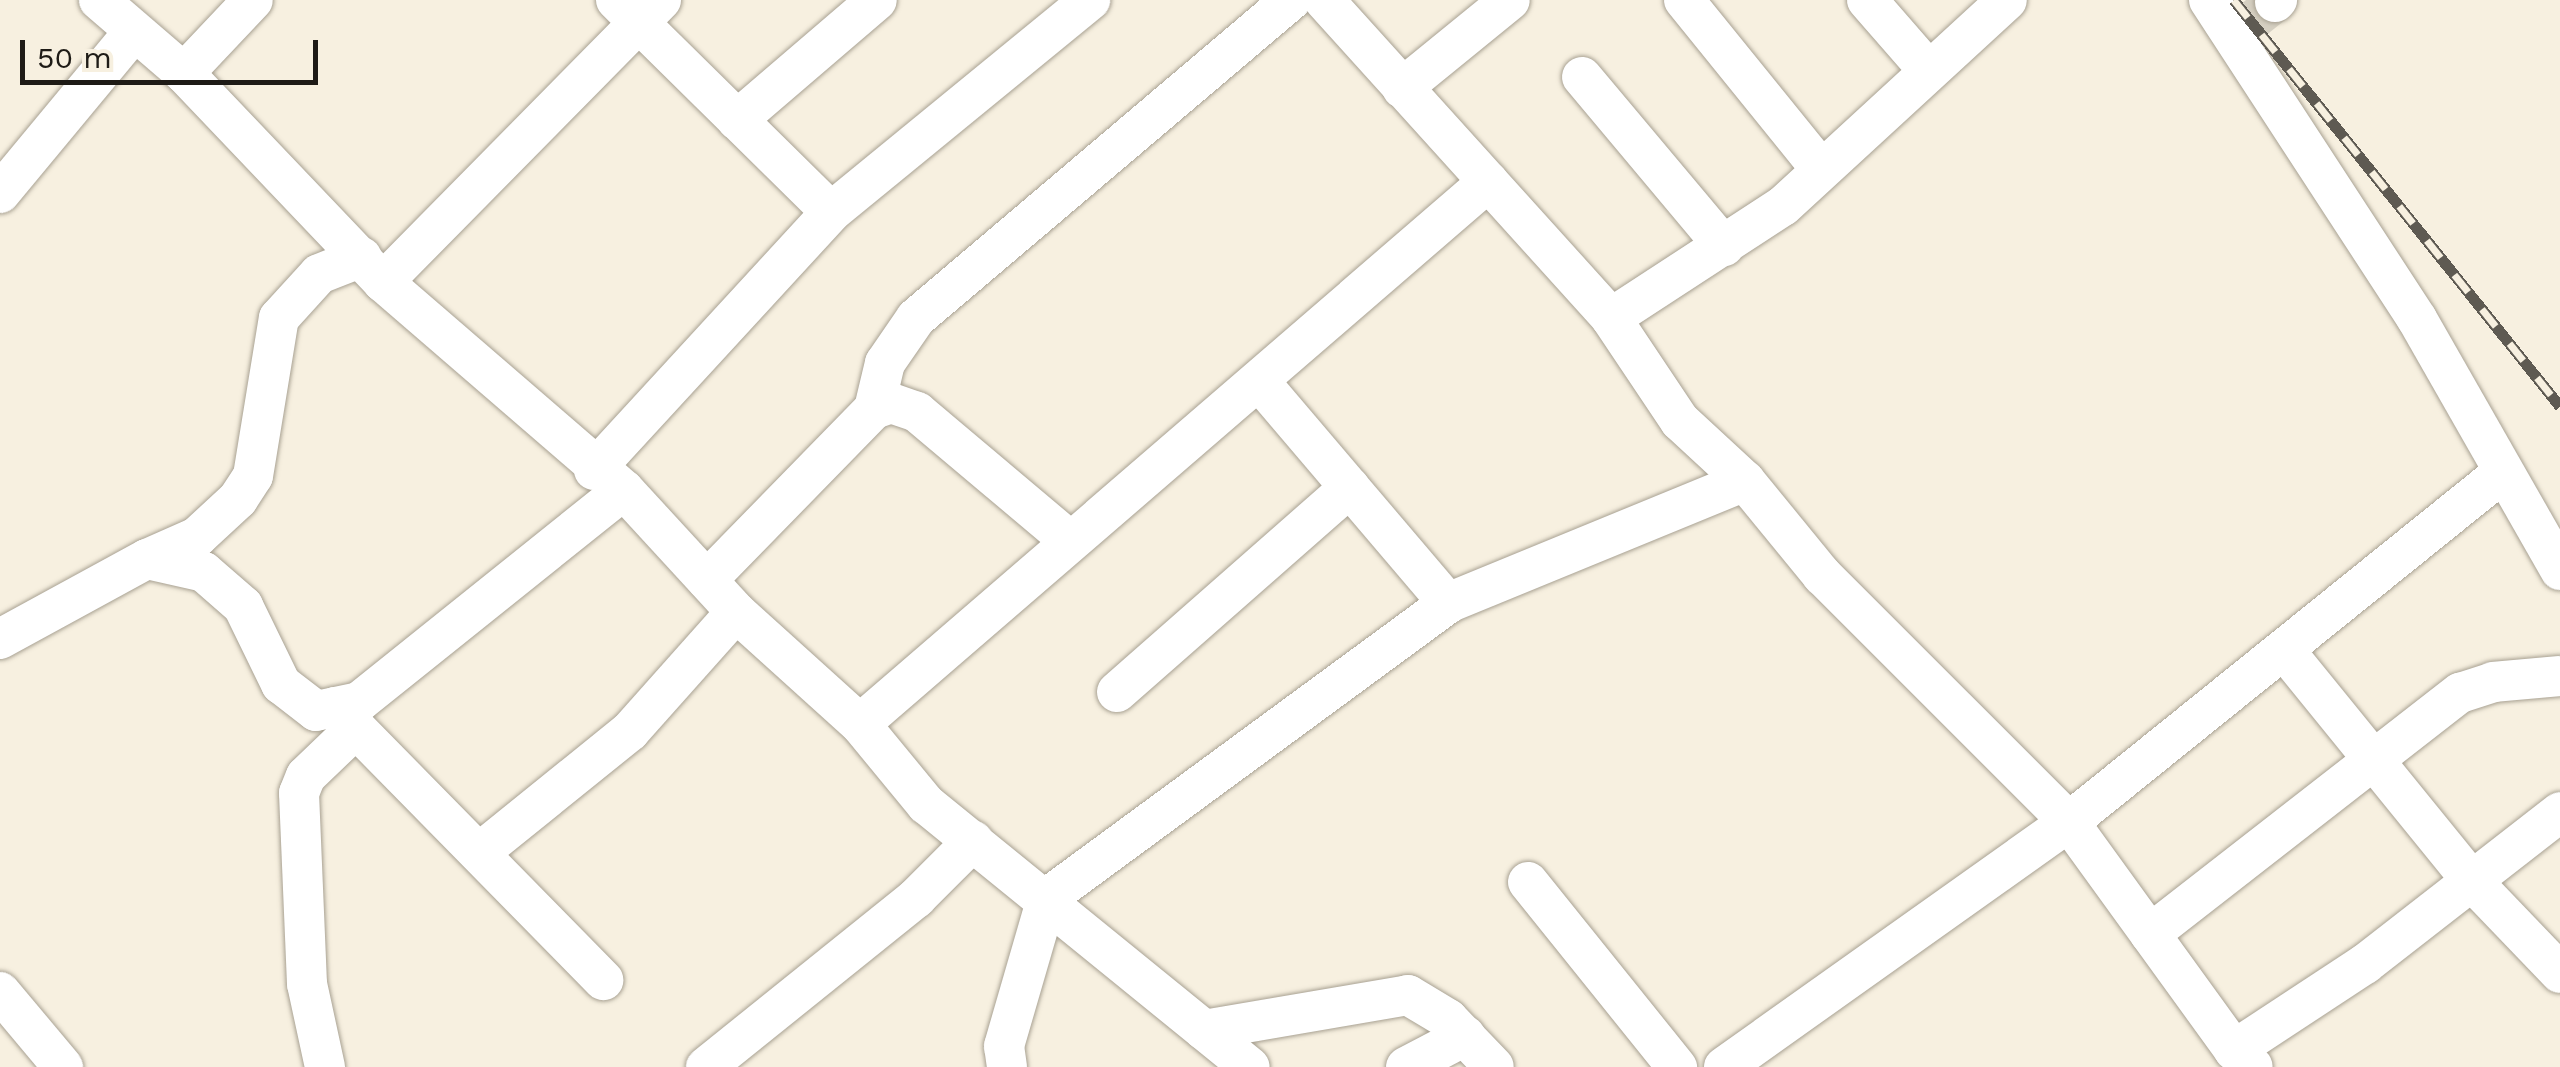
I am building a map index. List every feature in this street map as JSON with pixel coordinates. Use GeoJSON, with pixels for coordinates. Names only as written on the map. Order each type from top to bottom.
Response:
{"type":"FeatureCollection","features":[{"type":"Feature","properties":{"kind":"street"},"geometry":{"type":"LineString","coordinates":[[99,0],[133,34],[184,74],[372,269],[609,480],[736,612],[860,724],[926,804],[1047,898],[1250,1067]]}},
{"type":"Feature","properties":{"kind":"street"},"geometry":{"type":"LineString","coordinates":[[184,74],[253,0]]}},
{"type":"Feature","properties":{"kind":"street"},"geometry":{"type":"LineString","coordinates":[[737,120],[877,0]]}},
{"type":"Feature","properties":{"kind":"street"},"geometry":{"type":"LineString","coordinates":[[874,409],[884,364],[916,318],[1291,0]]}},
{"type":"Feature","properties":{"kind":"street"},"geometry":{"type":"LineString","coordinates":[[1324,0],[1611,318],[1680,421],[1745,481],[1822,575],[2069,822],[2244,1058],[2560,812]]}},
{"type":"Feature","properties":{"kind":"street"},"geometry":{"type":"LineString","coordinates":[[1402,88],[1510,0]]}},
{"type":"Feature","properties":{"kind":"street"},"geometry":{"type":"LineString","coordinates":[[1684,0],[1820,168]]}},
{"type":"Feature","properties":{"kind":"street"},"geometry":{"type":"LineString","coordinates":[[1867,0],[1928,70]]}},
{"type":"Feature","properties":{"kind":"street"},"geometry":{"type":"LineString","coordinates":[[1611,318],[1783,206],[2007,0]]}},
{"type":"Feature","properties":{"kind":"street"},"geometry":{"type":"LineString","coordinates":[[2209,0],[2258,16],[2501,474],[2560,570]]}},
{"type":"Feature","properties":{"kind":"street"},"geometry":{"type":"LineString","coordinates":[[325,1067],[307,984],[299,793],[345,717],[609,480],[831,212],[1075,5]]}},
{"type":"Feature","properties":{"kind":"street"},"geometry":{"type":"LineString","coordinates":[[0,639],[147,559],[197,537],[238,499],[253,476],[279,318],[319,274],[372,269],[638,7],[737,120],[831,212]]}},
{"type":"Feature","properties":{"kind":"street"},"geometry":{"type":"LineString","coordinates":[[0,193],[133,34]]}},
{"type":"Feature","properties":{"kind":"street"},"geometry":{"type":"LineString","coordinates":[[1582,77],[1724,246]]}},
{"type":"Feature","properties":{"kind":"street"},"geometry":{"type":"LineString","coordinates":[[860,724],[1488,182]]}},
{"type":"Feature","properties":{"kind":"street"},"geometry":{"type":"LineString","coordinates":[[1260,381],[1448,603]]}},
{"type":"Feature","properties":{"kind":"street"},"geometry":{"type":"LineString","coordinates":[[706,580],[874,409],[892,403],[918,412],[1070,541]]}},
{"type":"Feature","properties":{"kind":"street"},"geometry":{"type":"LineString","coordinates":[[1724,1067],[2069,822],[2501,474]]}},
{"type":"Feature","properties":{"kind":"street"},"geometry":{"type":"LineString","coordinates":[[1007,1067],[1004,1046],[1047,898],[1448,603],[1745,481]]}},
{"type":"Feature","properties":{"kind":"street"},"geometry":{"type":"LineString","coordinates":[[1117,692],[1350,487]]}},
{"type":"Feature","properties":{"kind":"street"},"geometry":{"type":"LineString","coordinates":[[147,559],[204,572],[242,606],[281,684],[316,711],[345,717],[603,980]]}},
{"type":"Feature","properties":{"kind":"street"},"geometry":{"type":"LineString","coordinates":[[479,853],[630,732],[736,612]]}},
{"type":"Feature","properties":{"kind":"street"},"geometry":{"type":"LineString","coordinates":[[2285,651],[2470,879],[2560,973]]}},
{"type":"Feature","properties":{"kind":"street"},"geometry":{"type":"LineString","coordinates":[[2150,934],[2476,686],[2560,676]]}},
{"type":"Feature","properties":{"kind":"street"},"geometry":{"type":"LineString","coordinates":[[706,1067],[916,898],[973,840]]}},
{"type":"Feature","properties":{"kind":"street"},"geometry":{"type":"LineString","coordinates":[[1528,882],[1677,1067]]}},
{"type":"Feature","properties":{"kind":"street"},"geometry":{"type":"LineString","coordinates":[[0,992],[63,1067]]}},
{"type":"Feature","properties":{"kind":"street"},"geometry":{"type":"LineString","coordinates":[[1204,1030],[1390,994],[1428,1006],[1494,1067]]}},
{"type":"Feature","properties":{"kind":"street"},"geometry":{"type":"LineString","coordinates":[[1406,1067],[1464,1036]]}},
{"type":"Feature","properties":{"kind":"tunnel"},"geometry":{"type":"LineString","coordinates":[[2247,25],[2275,2]]}},
{"type":"Feature","properties":{"kind":"railway"},"geometry":{"type":"LineString","coordinates":[[2234,0],[2560,406]]}}]}
